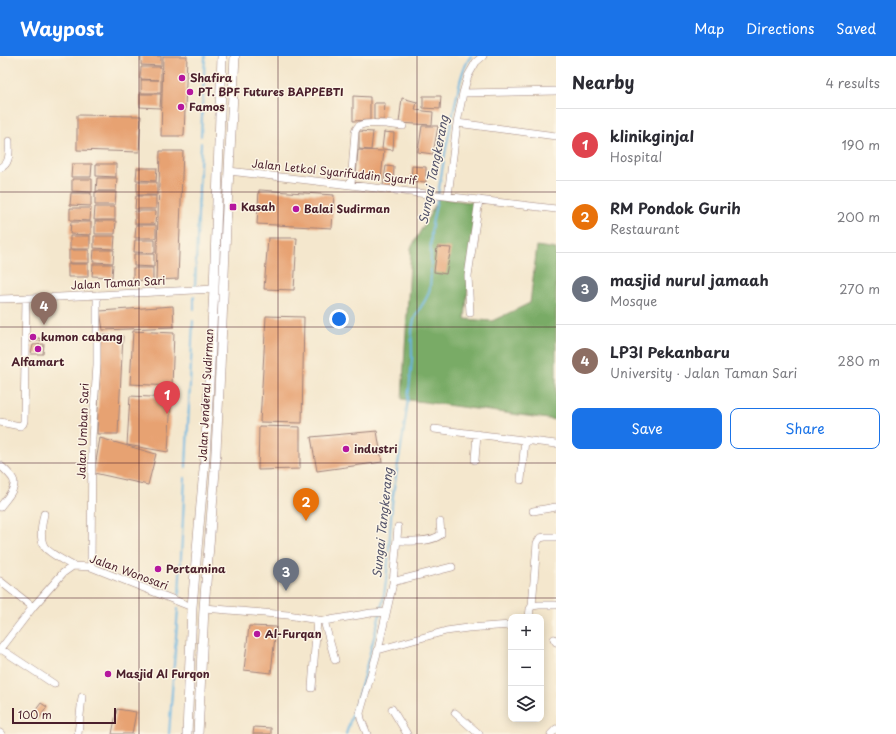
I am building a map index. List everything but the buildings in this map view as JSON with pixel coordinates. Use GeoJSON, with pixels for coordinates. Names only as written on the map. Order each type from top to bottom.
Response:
{"type":"FeatureCollection","features":[{"type":"Feature","properties":{"kind":"main road","name":"Jalan Jenderal Sudirman"},"geometry":{"type":"LineString","coordinates":[[187,734],[192,607],[205,458],[214,289],[222,56]]}},
{"type":"Feature","properties":{"kind":"main road","name":"Jalan Jenderal Sudirman"},"geometry":{"type":"LineString","coordinates":[[198,734],[204,608],[215,471],[235,56]]}},
{"type":"Feature","properties":{"kind":"street"},"geometry":{"type":"LineString","coordinates":[[447,196],[457,123],[463,92],[468,76],[476,62],[483,56]]}},
{"type":"Feature","properties":{"kind":"street"},"geometry":{"type":"LineString","coordinates":[[463,92],[556,91]]}},
{"type":"Feature","properties":{"kind":"street"},"geometry":{"type":"LineString","coordinates":[[457,123],[556,136]]}},
{"type":"Feature","properties":{"kind":"street"},"geometry":{"type":"LineString","coordinates":[[351,185],[355,132],[358,127],[364,124],[404,126]]}},
{"type":"Feature","properties":{"kind":"street"},"geometry":{"type":"LineString","coordinates":[[0,168],[7,163],[9,141]]}},
{"type":"Feature","properties":{"kind":"street","name":"Jalan Letkol Syarifuddin Syarif"},"geometry":{"type":"LineString","coordinates":[[229,171],[556,209]]}},
{"type":"Feature","properties":{"kind":"street"},"geometry":{"type":"LineString","coordinates":[[470,313],[468,276],[479,200]]}},
{"type":"Feature","properties":{"kind":"street","name":"Jalan Taman Sari"},"geometry":{"type":"LineString","coordinates":[[0,299],[214,289]]}},
{"type":"Feature","properties":{"kind":"street","name":"Jalan Umban Sari"},"geometry":{"type":"LineString","coordinates":[[91,567],[92,438],[97,365],[97,295]]}},
{"type":"Feature","properties":{"kind":"street"},"geometry":{"type":"LineString","coordinates":[[0,422],[20,426],[24,421],[26,298]]}},
{"type":"Feature","properties":{"kind":"street"},"geometry":{"type":"LineString","coordinates":[[434,429],[556,444]]}},
{"type":"Feature","properties":{"kind":"street"},"geometry":{"type":"LineString","coordinates":[[475,460],[477,434]]}},
{"type":"Feature","properties":{"kind":"street"},"geometry":{"type":"LineString","coordinates":[[521,480],[525,440]]}},
{"type":"Feature","properties":{"kind":"street"},"geometry":{"type":"LineString","coordinates":[[0,465],[12,478],[14,484],[12,490],[0,506]]}},
{"type":"Feature","properties":{"kind":"street"},"geometry":{"type":"LineString","coordinates":[[533,511],[556,507]]}},
{"type":"Feature","properties":{"kind":"street"},"geometry":{"type":"LineString","coordinates":[[44,514],[42,536],[44,546],[50,552],[73,566]]}},
{"type":"Feature","properties":{"kind":"street"},"geometry":{"type":"LineString","coordinates":[[397,541],[426,541],[438,538],[440,534],[440,522]]}},
{"type":"Feature","properties":{"kind":"street"},"geometry":{"type":"LineString","coordinates":[[368,734],[361,719],[360,712],[378,650],[393,583],[398,528]]}},
{"type":"Feature","properties":{"kind":"street"},"geometry":{"type":"LineString","coordinates":[[529,614],[532,606],[537,543],[540,538],[556,537]]}},
{"type":"Feature","properties":{"kind":"street","name":"Jalan Wonosari"},"geometry":{"type":"LineString","coordinates":[[1,649],[33,607],[63,573],[73,566],[91,567],[192,607]]}},
{"type":"Feature","properties":{"kind":"street"},"geometry":{"type":"LineString","coordinates":[[393,583],[452,567]]}},
{"type":"Feature","properties":{"kind":"street"},"geometry":{"type":"LineString","coordinates":[[0,581],[33,607]]}},
{"type":"Feature","properties":{"kind":"street"},"geometry":{"type":"LineString","coordinates":[[532,606],[556,606]]}},
{"type":"Feature","properties":{"kind":"street"},"geometry":{"type":"LineString","coordinates":[[204,608],[321,620],[386,612]]}},
{"type":"Feature","properties":{"kind":"street"},"geometry":{"type":"LineString","coordinates":[[321,620],[335,660]]}},
{"type":"Feature","properties":{"kind":"street"},"geometry":{"type":"LineString","coordinates":[[312,688],[321,620]]}},
{"type":"Feature","properties":{"kind":"street"},"geometry":{"type":"LineString","coordinates":[[378,650],[446,631],[508,624]]}},
{"type":"Feature","properties":{"kind":"street"},"geometry":{"type":"LineString","coordinates":[[1,649],[54,684]]}},
{"type":"Feature","properties":{"kind":"street"},"geometry":{"type":"LineString","coordinates":[[78,734],[82,698]]}},
{"type":"Feature","properties":{"kind":"street"},"geometry":{"type":"LineString","coordinates":[[392,709],[407,734]]}},
{"type":"Feature","properties":{"kind":"street"},"geometry":{"type":"LineString","coordinates":[[454,712],[479,734]]}},
{"type":"Feature","properties":{"kind":"street"},"geometry":{"type":"LineString","coordinates":[[551,734],[556,729]]}},
{"type":"Feature","properties":{"kind":"green space"},"geometry":{"type":"Polygon","coordinates":[[[439,198],[476,203],[465,319],[492,321],[530,303],[537,246],[556,249],[556,420],[402,399],[411,248],[439,198]]]}},
{"type":"Feature","properties":{"kind":"waterway"},"geometry":{"type":"LineString","coordinates":[[201,136],[205,56]]}},
{"type":"Feature","properties":{"kind":"waterway","name":"Sungai Tangkerang"},"geometry":{"type":"LineString","coordinates":[[381,610],[387,571],[393,493],[404,431],[410,382],[413,324],[416,314],[429,292],[431,281],[432,222],[459,85],[465,67],[471,56]]}},
{"type":"Feature","properties":{"kind":"waterway"},"geometry":{"type":"LineString","coordinates":[[195,286],[201,143]]}},
{"type":"Feature","properties":{"kind":"waterway"},"geometry":{"type":"LineString","coordinates":[[194,296],[194,309]]}},
{"type":"Feature","properties":{"kind":"waterway"},"geometry":{"type":"LineString","coordinates":[[186,467],[193,321]]}},
{"type":"Feature","properties":{"kind":"waterway"},"geometry":{"type":"LineString","coordinates":[[179,596],[185,478]]}},
{"type":"Feature","properties":{"kind":"waterway"},"geometry":{"type":"LineString","coordinates":[[169,734],[178,608]]}},
{"type":"Feature","properties":{"kind":"waterway","name":"Sungai Tangkerang"},"geometry":{"type":"LineString","coordinates":[[346,734],[362,683],[380,614]]}},
{"type":"Feature","properties":{"kind":"place","name":"Shafira"},"geometry":{"type":"Point","coordinates":[182,78]}},
{"type":"Feature","properties":{"kind":"place","name":"PT. BPF Futures BAPPEBTI"},"geometry":{"type":"Point","coordinates":[190,92]}},
{"type":"Feature","properties":{"kind":"place","name":"Famos"},"geometry":{"type":"Point","coordinates":[181,107]}},
{"type":"Feature","properties":{"kind":"place","name":"Kasah"},"geometry":{"type":"Point","coordinates":[233,207]}},
{"type":"Feature","properties":{"kind":"place","name":"Balai Sudirman"},"geometry":{"type":"Point","coordinates":[296,209]}},
{"type":"Feature","properties":{"kind":"place","name":"LP3I Pekanbaru"},"geometry":{"type":"Point","coordinates":[44,325]}},
{"type":"Feature","properties":{"kind":"place","name":"kumon cabang"},"geometry":{"type":"Point","coordinates":[33,337]}},
{"type":"Feature","properties":{"kind":"place","name":"Alfamart"},"geometry":{"type":"Point","coordinates":[38,349]}},
{"type":"Feature","properties":{"kind":"place","name":"klinikginjal"},"geometry":{"type":"Point","coordinates":[167,414]}},
{"type":"Feature","properties":{"kind":"place","name":"industri"},"geometry":{"type":"Point","coordinates":[346,449]}},
{"type":"Feature","properties":{"kind":"place","name":"RM Pondok Gurih"},"geometry":{"type":"Point","coordinates":[306,521]}},
{"type":"Feature","properties":{"kind":"place","name":"Pertamina"},"geometry":{"type":"Point","coordinates":[158,569]}},
{"type":"Feature","properties":{"kind":"place","name":"masjid nurul jamaah"},"geometry":{"type":"Point","coordinates":[286,591]}},
{"type":"Feature","properties":{"kind":"place","name":"Al-Furqan"},"geometry":{"type":"Point","coordinates":[257,634]}},
{"type":"Feature","properties":{"kind":"place","name":"Masjid Al Furqon"},"geometry":{"type":"Point","coordinates":[108,674]}}]}
